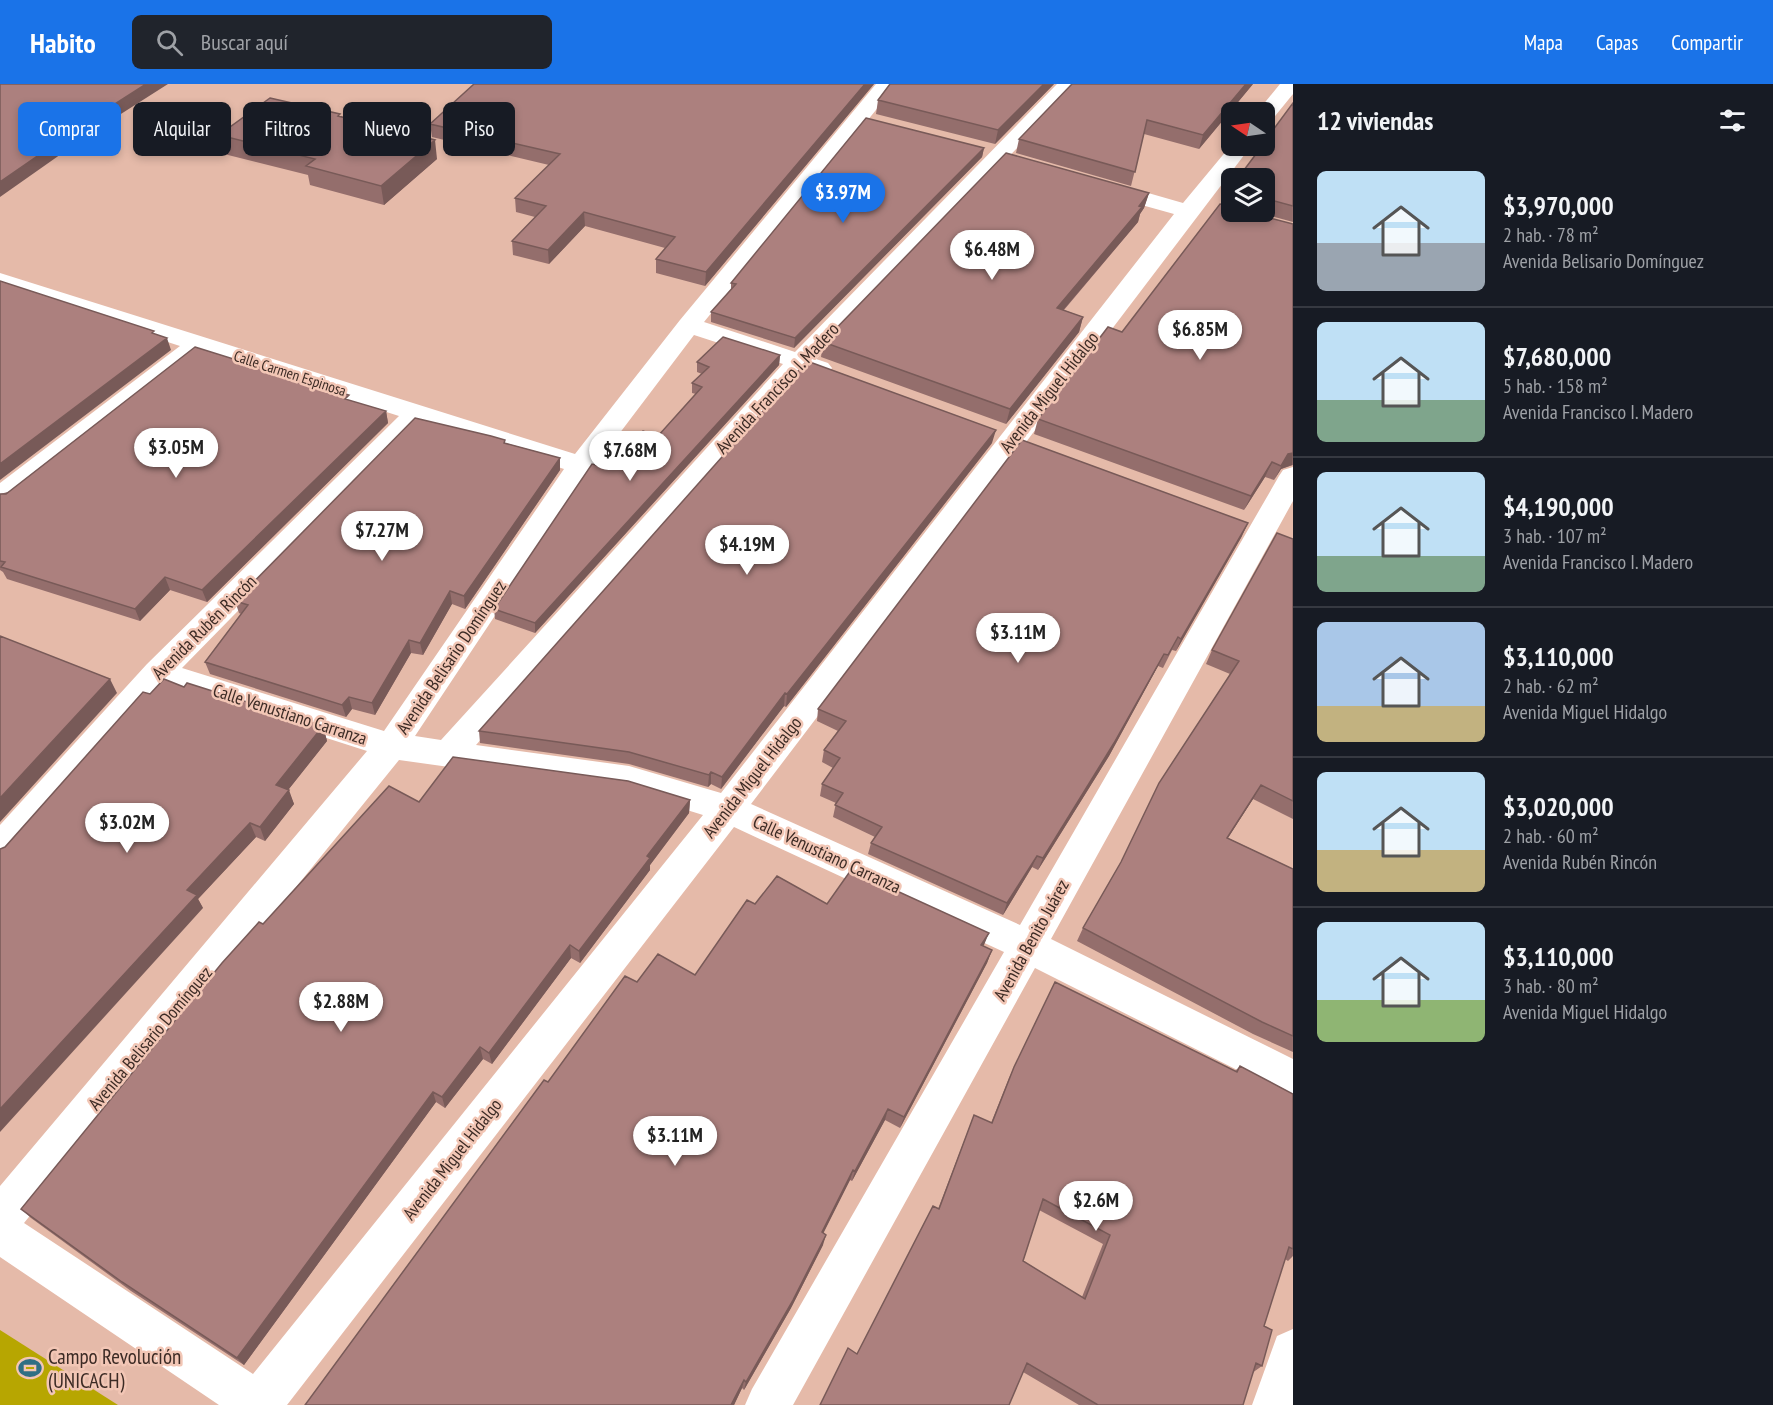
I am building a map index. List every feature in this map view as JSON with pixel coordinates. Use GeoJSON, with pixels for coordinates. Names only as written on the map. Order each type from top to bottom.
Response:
{"type":"FeatureCollection","features":[{"type":"Feature","properties":{"kind":"street","name":"Avenida Belisario Domínguez"},"geometry":{"type":"LineString","coordinates":[[0,1219],[391,746],[581,465],[690,325],[872,121],[887,84]]}},
{"type":"Feature","properties":{"kind":"street","name":"Avenida Francisco I. Madero"},"geometry":{"type":"LineString","coordinates":[[448,754],[800,361],[1068,84]]}},
{"type":"Feature","properties":{"kind":"street"},"geometry":{"type":"LineString","coordinates":[[1275,104],[1291,84]]}},
{"type":"Feature","properties":{"kind":"street","name":"Avenida Miguel Hidalgo"},"geometry":{"type":"LineString","coordinates":[[259,1405],[728,809],[1013,438],[1200,208],[1234,156]]}},
{"type":"Feature","properties":{"kind":"street"},"geometry":{"type":"LineString","coordinates":[[1088,183],[1200,208]]}},
{"type":"Feature","properties":{"kind":"street","name":"Calle Carmen Espinosa"},"geometry":{"type":"LineString","coordinates":[[0,280],[581,465]]}},
{"type":"Feature","properties":{"kind":"street"},"geometry":{"type":"LineString","coordinates":[[690,325],[845,377]]}},
{"type":"Feature","properties":{"kind":"street"},"geometry":{"type":"LineString","coordinates":[[0,498],[198,344]]}},
{"type":"Feature","properties":{"kind":"street","name":"Avenida Rubén Rincón"},"geometry":{"type":"LineString","coordinates":[[0,849],[158,672],[416,414]]}},
{"type":"Feature","properties":{"kind":"street","name":"Avenida Benito Juárez"},"geometry":{"type":"LineString","coordinates":[[768,1405],[1293,476]]}},
{"type":"Feature","properties":{"kind":"street","name":"Calle Venustiano Carranza"},"geometry":{"type":"LineString","coordinates":[[158,672],[391,746],[629,779],[728,809],[1028,946],[1293,1079]]}},
{"type":"Feature","properties":{"kind":"street"},"geometry":{"type":"LineString","coordinates":[[0,1232],[259,1405]]}},
{"type":"Feature","properties":{"kind":"street"},"geometry":{"type":"LineString","coordinates":[[1275,1405],[1293,1352]]}},
{"type":"Feature","properties":{"kind":"shaded area","name":"Campo Revolución (UNICACH)"},"geometry":{"type":"Polygon","coordinates":[[[0,1330],[118,1405],[0,1405],[0,1330]]]}},
{"type":"Feature","properties":{"kind":"building"},"geometry":{"type":"Polygon","coordinates":[[[0,84],[146,84],[118,102],[18,102],[18,156],[38,156],[0,182],[0,84]]]}},
{"type":"Feature","properties":{"kind":"building"},"geometry":{"type":"Polygon","coordinates":[[[474,84],[865,84],[706,272],[656,259],[675,237],[584,212],[548,250],[512,241],[546,206],[515,198],[560,154],[515,144],[515,102],[454,102],[474,84]]]}},
{"type":"Feature","properties":{"kind":"building"},"geometry":{"type":"Polygon","coordinates":[[[890,84],[1044,84],[998,130],[878,100],[890,84]]]}},
{"type":"Feature","properties":{"kind":"building"},"geometry":{"type":"Polygon","coordinates":[[[1072,84],[1246,84],[1231,102],[1221,102],[1221,114],[1203,135],[1147,120],[1135,172],[1019,139],[1072,84]]]}},
{"type":"Feature","properties":{"kind":"building"},"geometry":{"type":"Polygon","coordinates":[[[270,98],[288,102],[264,102],[270,98]]]}},
{"type":"Feature","properties":{"kind":"building"},"geometry":{"type":"Polygon","coordinates":[[[1293,103],[1293,206],[1275,201],[1275,168],[1246,168],[1254,156],[1275,156],[1275,127],[1293,103]]]}},
{"type":"Feature","properties":{"kind":"building"},"geometry":{"type":"Polygon","coordinates":[[[331,112],[343,117],[343,156],[416,156],[381,186],[306,166],[315,159],[303,156],[331,156],[331,112]]]}},
{"type":"Feature","properties":{"kind":"building"},"geometry":{"type":"Polygon","coordinates":[[[443,112],[443,127],[431,123],[443,112]]]}},
{"type":"Feature","properties":{"kind":"building"},"geometry":{"type":"Polygon","coordinates":[[[243,118],[243,141],[231,138],[231,126],[243,118]]]}},
{"type":"Feature","properties":{"kind":"building"},"geometry":{"type":"Polygon","coordinates":[[[866,118],[984,148],[795,338],[711,312],[736,284],[731,283],[866,118]]]}},
{"type":"Feature","properties":{"kind":"building"},"geometry":{"type":"Polygon","coordinates":[[[1006,153],[1149,193],[1139,206],[1142,207],[1057,308],[1083,317],[1010,409],[823,342],[1006,153]]]}},
{"type":"Feature","properties":{"kind":"building"},"geometry":{"type":"Polygon","coordinates":[[[1220,204],[1221,222],[1275,222],[1275,219],[1293,224],[1293,453],[1288,454],[1281,466],[1272,462],[1251,496],[1038,419],[1108,327],[1122,332],[1220,204]]]}},
{"type":"Feature","properties":{"kind":"building"},"geometry":{"type":"Polygon","coordinates":[[[0,281],[154,331],[152,333],[167,338],[0,464],[0,281]]]}},
{"type":"Feature","properties":{"kind":"building"},"geometry":{"type":"Polygon","coordinates":[[[723,337],[780,355],[535,623],[494,609],[592,464],[610,468],[643,431],[658,436],[702,387],[692,383],[709,367],[697,362],[723,337]]]}},
{"type":"Feature","properties":{"kind":"building"},"geometry":{"type":"Polygon","coordinates":[[[195,347],[349,395],[345,399],[386,411],[202,590],[165,577],[135,609],[1,567],[5,562],[0,561],[0,494],[6,494],[195,347]]]}},
{"type":"Feature","properties":{"kind":"building"},"geometry":{"type":"Polygon","coordinates":[[[807,361],[996,430],[787,694],[785,693],[722,777],[711,772],[709,775],[629,752],[479,731],[807,361]]]}},
{"type":"Feature","properties":{"kind":"building"},"geometry":{"type":"Polygon","coordinates":[[[415,418],[491,436],[505,440],[504,443],[560,458],[464,596],[450,591],[420,643],[409,640],[372,703],[349,697],[342,705],[205,662],[248,605],[235,601],[415,418]]]}},
{"type":"Feature","properties":{"kind":"building"},"geometry":{"type":"Polygon","coordinates":[[[1022,440],[1248,523],[1181,639],[1178,637],[1168,655],[1164,654],[1114,743],[1043,858],[1037,856],[1007,903],[871,843],[882,827],[835,805],[843,793],[822,784],[840,758],[824,750],[846,721],[818,709],[1022,440]]]}},
{"type":"Feature","properties":{"kind":"building"},"geometry":{"type":"Polygon","coordinates":[[[1277,533],[1293,539],[1293,801],[1261,785],[1227,838],[1293,869],[1293,1036],[1083,928],[1121,862],[1159,783],[1239,661],[1212,650],[1277,533]]]}},
{"type":"Feature","properties":{"kind":"building"},"geometry":{"type":"Polygon","coordinates":[[[0,636],[110,679],[0,798],[0,636]]]}},
{"type":"Feature","properties":{"kind":"building"},"geometry":{"type":"Polygon","coordinates":[[[164,679],[184,687],[187,683],[323,726],[276,785],[289,790],[260,827],[250,823],[187,890],[197,895],[0,1109],[0,849],[5,847],[143,692],[150,694],[164,679]]]}},
{"type":"Feature","properties":{"kind":"building"},"geometry":{"type":"Polygon","coordinates":[[[453,757],[628,781],[690,800],[647,856],[650,858],[579,951],[570,945],[489,1053],[480,1047],[442,1097],[433,1092],[237,1358],[122,1282],[21,1209],[222,963],[259,922],[263,924],[389,786],[419,802],[453,757]]]}},
{"type":"Feature","properties":{"kind":"building"},"geometry":{"type":"Polygon","coordinates":[[[851,870],[989,933],[981,945],[992,950],[904,1117],[888,1109],[855,1171],[853,1170],[822,1232],[826,1235],[793,1300],[731,1405],[305,1405],[544,1080],[548,1082],[625,976],[637,982],[658,954],[695,975],[747,900],[755,904],[777,876],[827,904],[851,870]]]}},
{"type":"Feature","properties":{"kind":"building"},"geometry":{"type":"Polygon","coordinates":[[[1055,982],[1237,1072],[1240,1066],[1293,1094],[1293,1249],[1289,1247],[1264,1326],[1272,1330],[1262,1366],[1256,1363],[1243,1405],[1098,1405],[1027,1363],[1009,1405],[820,1405],[848,1348],[857,1354],[933,1206],[939,1209],[974,1115],[992,1123],[1014,1067],[1055,982]],[[1043,1199],[1023,1261],[1085,1299],[1110,1235],[1043,1199]]]}},
{"type":"Feature","properties":{"kind":"place","name":"Campo Revolución (UNICACH)"},"geometry":{"type":"Point","coordinates":[30,1368]}}]}
